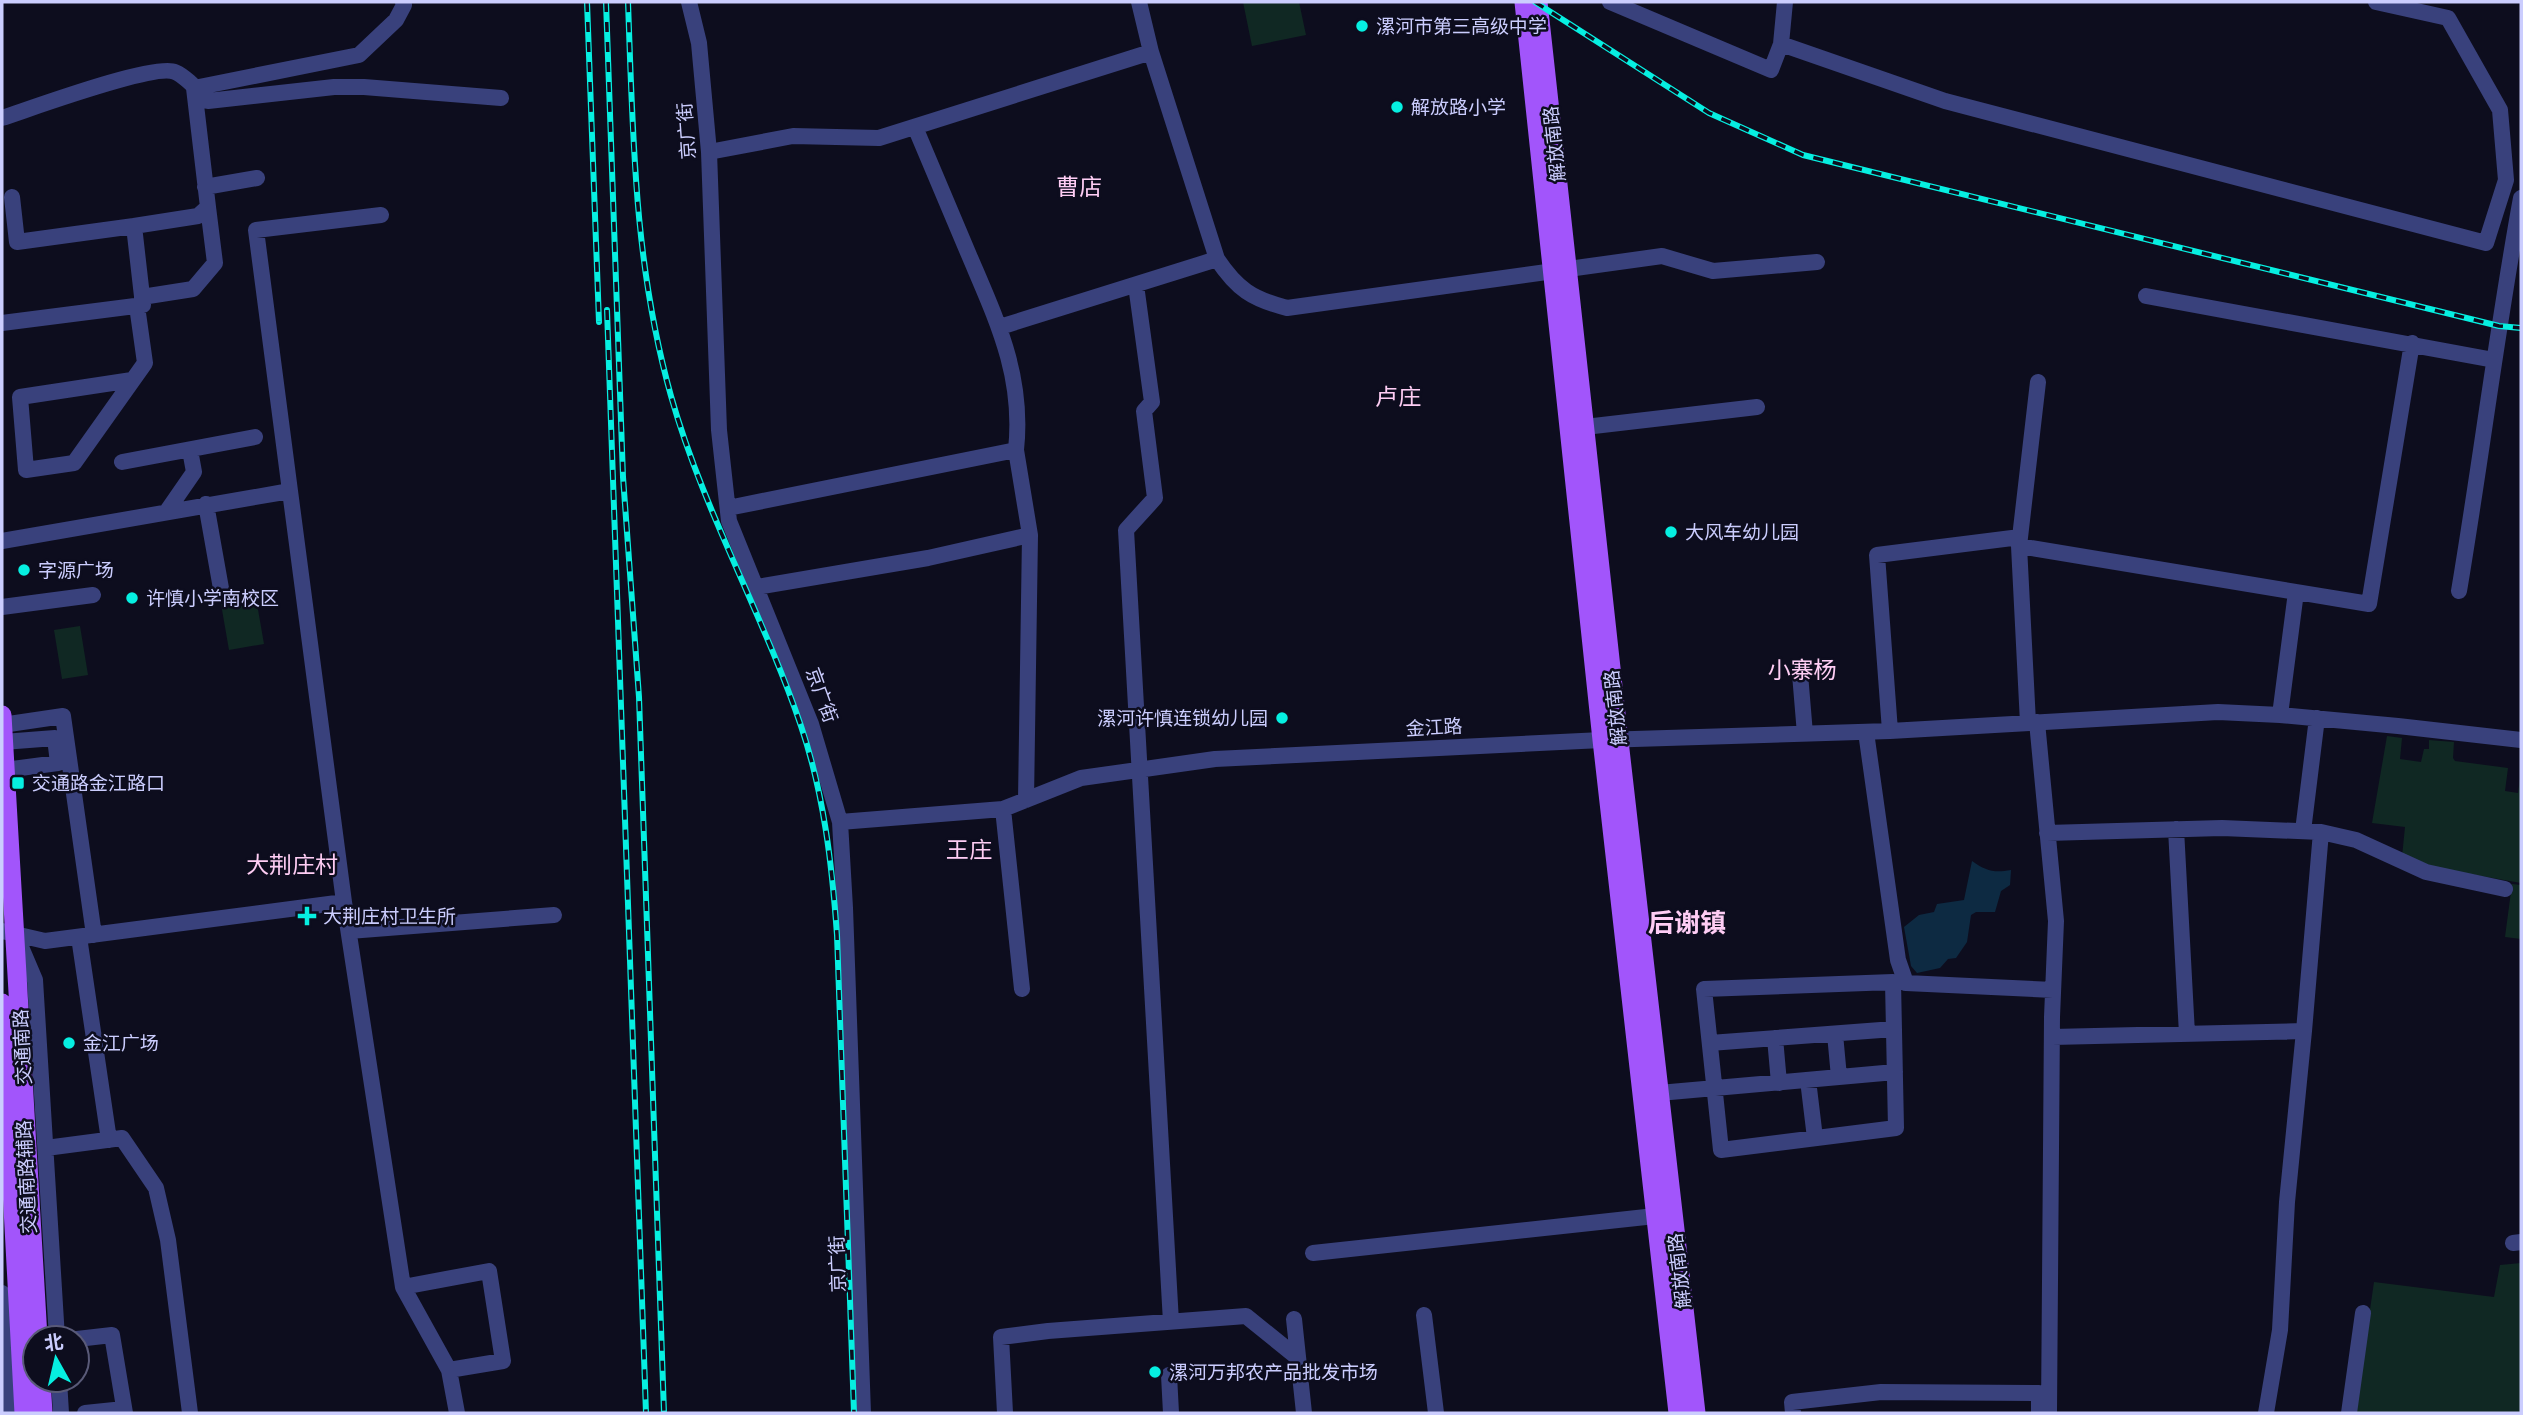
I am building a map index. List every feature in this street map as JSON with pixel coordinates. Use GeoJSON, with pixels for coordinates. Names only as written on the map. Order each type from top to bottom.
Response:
{"type":"FeatureCollection","features":[{"type":"Feature","properties":{"kind":"main road","name":"解放南路"},"geometry":{"type":"LineString","coordinates":[[1527,2],[1610,741],[1655,1216],[1678,1413]]}},
{"type":"Feature","properties":{"kind":"main road","name":"解放南路"},"geometry":{"type":"LineString","coordinates":[[1559,269],[1585,427],[1610,741],[1659,1094],[1696,1413]]}},
{"type":"Feature","properties":{"kind":"main road","name":"交通南路"},"geometry":{"type":"LineString","coordinates":[[2,715],[6,936],[26,1257],[24,1413]]}},
{"type":"Feature","properties":{"kind":"main road","name":"交通南路"},"geometry":{"type":"LineString","coordinates":[[2,1003],[26,1257],[36,1324]]}},
{"type":"Feature","properties":{"kind":"main road"},"geometry":{"type":"LineString","coordinates":[[42,1394],[43,1413]]}},
{"type":"Feature","properties":{"kind":"street"},"geometry":{"type":"LineString","coordinates":[[194,88],[359,55],[396,20],[404,5],[402,2]]}},
{"type":"Feature","properties":{"kind":"street","name":"京广街"},"geometry":{"type":"LineString","coordinates":[[689,2],[699,43],[709,152],[719,430],[729,521],[811,724],[840,822],[846,922],[863,1413]]}},
{"type":"Feature","properties":{"kind":"street"},"geometry":{"type":"LineString","coordinates":[[1139,2],[1217,259],[1227,274],[1247,293],[1261,301],[1286,308],[1662,256],[1713,271],[1817,262]]}},
{"type":"Feature","properties":{"kind":"street"},"geometry":{"type":"LineString","coordinates":[[1610,2],[1771,71],[1781,44],[1785,2]]}},
{"type":"Feature","properties":{"kind":"street"},"geometry":{"type":"LineString","coordinates":[[1781,44],[1945,101],[2486,243],[2506,180],[2500,110],[2448,18],[2376,2]]}},
{"type":"Feature","properties":{"kind":"street"},"geometry":{"type":"LineString","coordinates":[[709,152],[793,136],[879,138],[1152,52]]}},
{"type":"Feature","properties":{"kind":"street"},"geometry":{"type":"LineString","coordinates":[[2,118],[163,69],[176,72],[208,101],[334,87],[501,98]]}},
{"type":"Feature","properties":{"kind":"street"},"geometry":{"type":"LineString","coordinates":[[2,323],[140,301],[193,289],[215,263],[194,88]]}},
{"type":"Feature","properties":{"kind":"street"},"geometry":{"type":"LineString","coordinates":[[915,127],[1000,327],[1013,371],[1018,401],[1016,450],[1030,535],[1026,800]]}},
{"type":"Feature","properties":{"kind":"street"},"geometry":{"type":"LineString","coordinates":[[205,187],[257,178]]}},
{"type":"Feature","properties":{"kind":"street"},"geometry":{"type":"LineString","coordinates":[[12,197],[17,242],[198,216],[208,207]]}},
{"type":"Feature","properties":{"kind":"street"},"geometry":{"type":"LineString","coordinates":[[2459,591],[2521,198]]}},
{"type":"Feature","properties":{"kind":"street"},"geometry":{"type":"LineString","coordinates":[[381,215],[256,230],[344,902],[403,1287],[449,1370],[457,1413]]}},
{"type":"Feature","properties":{"kind":"street"},"geometry":{"type":"LineString","coordinates":[[132,380],[20,397],[26,470],[74,463],[145,363],[134,226]]}},
{"type":"Feature","properties":{"kind":"street"},"geometry":{"type":"LineString","coordinates":[[1000,327],[1217,259]]}},
{"type":"Feature","properties":{"kind":"street"},"geometry":{"type":"LineString","coordinates":[[1136,285],[1152,402],[1144,411],[1155,498],[1126,530],[1171,1322]]}},
{"type":"Feature","properties":{"kind":"street"},"geometry":{"type":"LineString","coordinates":[[2146,296],[2494,360]]}},
{"type":"Feature","properties":{"kind":"street"},"geometry":{"type":"LineString","coordinates":[[1890,730],[1877,555],[2020,542],[2369,604],[2412,344]]}},
{"type":"Feature","properties":{"kind":"street"},"geometry":{"type":"LineString","coordinates":[[2038,382],[2020,542],[2032,722],[2056,922],[2052,1037],[2049,1413]]}},
{"type":"Feature","properties":{"kind":"street"},"geometry":{"type":"LineString","coordinates":[[1585,427],[1757,407]]}},
{"type":"Feature","properties":{"kind":"street"},"geometry":{"type":"LineString","coordinates":[[122,462],[255,437]]}},
{"type":"Feature","properties":{"kind":"street"},"geometry":{"type":"LineString","coordinates":[[167,511],[194,472],[190,450]]}},
{"type":"Feature","properties":{"kind":"street"},"geometry":{"type":"LineString","coordinates":[[728,509],[1016,450]]}},
{"type":"Feature","properties":{"kind":"street"},"geometry":{"type":"LineString","coordinates":[[2,541],[290,491]]}},
{"type":"Feature","properties":{"kind":"street"},"geometry":{"type":"LineString","coordinates":[[206,505],[222,594]]}},
{"type":"Feature","properties":{"kind":"street"},"geometry":{"type":"LineString","coordinates":[[757,587],[928,558],[1030,535]]}},
{"type":"Feature","properties":{"kind":"street"},"geometry":{"type":"LineString","coordinates":[[2280,715],[2296,592]]}},
{"type":"Feature","properties":{"kind":"street"},"geometry":{"type":"LineString","coordinates":[[2,607],[93,595]]}},
{"type":"Feature","properties":{"kind":"street"},"geometry":{"type":"LineString","coordinates":[[1800,674],[1805,734]]}},
{"type":"Feature","properties":{"kind":"street","name":"金江路"},"geometry":{"type":"LineString","coordinates":[[840,822],[1003,808],[1081,778],[1215,759],[1866,732],[2218,712],[2317,718],[2521,740]]}},
{"type":"Feature","properties":{"kind":"street"},"geometry":{"type":"LineString","coordinates":[[3,734],[63,716],[108,1140]]}},
{"type":"Feature","properties":{"kind":"street"},"geometry":{"type":"LineString","coordinates":[[2303,831],[2317,718]]}},
{"type":"Feature","properties":{"kind":"street"},"geometry":{"type":"LineString","coordinates":[[1866,732],[1898,960],[1906,982],[2053,990]]}},
{"type":"Feature","properties":{"kind":"street"},"geometry":{"type":"LineString","coordinates":[[3,734],[55,738],[58,763],[5,770]]}},
{"type":"Feature","properties":{"kind":"street"},"geometry":{"type":"LineString","coordinates":[[1003,808],[1022,989]]}},
{"type":"Feature","properties":{"kind":"street"},"geometry":{"type":"LineString","coordinates":[[2047,833],[2222,828],[2321,832],[2356,840],[2426,872],[2505,889]]}},
{"type":"Feature","properties":{"kind":"street"},"geometry":{"type":"LineString","coordinates":[[2176,829],[2186,1034]]}},
{"type":"Feature","properties":{"kind":"street"},"geometry":{"type":"LineString","coordinates":[[2266,1413],[2280,1330],[2287,1202],[2321,832]]}},
{"type":"Feature","properties":{"kind":"street"},"geometry":{"type":"LineString","coordinates":[[6,936],[45,942],[344,902]]}},
{"type":"Feature","properties":{"kind":"street"},"geometry":{"type":"LineString","coordinates":[[349,932],[554,915]]}},
{"type":"Feature","properties":{"kind":"street","name":"交通南路辅路"},"geometry":{"type":"LineString","coordinates":[[6,936],[35,980],[46,1149],[26,1257],[52,1324]]}},
{"type":"Feature","properties":{"kind":"street"},"geometry":{"type":"LineString","coordinates":[[1893,982],[1894,1029],[1896,1128],[1721,1150],[1704,989],[1893,982]]}},
{"type":"Feature","properties":{"kind":"street"},"geometry":{"type":"LineString","coordinates":[[1710,1043],[1894,1029]]}},
{"type":"Feature","properties":{"kind":"street"},"geometry":{"type":"LineString","coordinates":[[2052,1037],[2304,1031]]}},
{"type":"Feature","properties":{"kind":"street"},"geometry":{"type":"LineString","coordinates":[[1835,1034],[1839,1077]]}},
{"type":"Feature","properties":{"kind":"street"},"geometry":{"type":"LineString","coordinates":[[1775,1038],[1779,1083]]}},
{"type":"Feature","properties":{"kind":"street"},"geometry":{"type":"LineString","coordinates":[[1659,1094],[1895,1072]]}},
{"type":"Feature","properties":{"kind":"street"},"geometry":{"type":"LineString","coordinates":[[1808,1080],[1815,1138]]}},
{"type":"Feature","properties":{"kind":"street"},"geometry":{"type":"LineString","coordinates":[[46,1149],[122,1138],[156,1188],[169,1240],[190,1413]]}},
{"type":"Feature","properties":{"kind":"street"},"geometry":{"type":"LineString","coordinates":[[1313,1253],[1655,1216]]}},
{"type":"Feature","properties":{"kind":"street"},"geometry":{"type":"LineString","coordinates":[[403,1287],[489,1271],[503,1361],[449,1370]]}},
{"type":"Feature","properties":{"kind":"street"},"geometry":{"type":"LineString","coordinates":[[2,1293],[9,1413]]}},
{"type":"Feature","properties":{"kind":"street"},"geometry":{"type":"LineString","coordinates":[[2349,1413],[2363,1313]]}},
{"type":"Feature","properties":{"kind":"street"},"geometry":{"type":"LineString","coordinates":[[1424,1315],[1436,1413]]}},
{"type":"Feature","properties":{"kind":"street"},"geometry":{"type":"LineString","coordinates":[[1005,1413],[1001,1337],[1246,1316],[1298,1359]]}},
{"type":"Feature","properties":{"kind":"street"},"geometry":{"type":"LineString","coordinates":[[1294,1319],[1304,1413]]}},
{"type":"Feature","properties":{"kind":"street"},"geometry":{"type":"LineString","coordinates":[[85,1413],[125,1411],[112,1335],[91,1337]]}},
{"type":"Feature","properties":{"kind":"street"},"geometry":{"type":"LineString","coordinates":[[1169,1375],[1171,1413]]}},
{"type":"Feature","properties":{"kind":"street"},"geometry":{"type":"LineString","coordinates":[[1793,1413],[1792,1402],[1894,1392],[2039,1393],[2039,1413]]}},
{"type":"Feature","properties":{"kind":"street"},"geometry":{"type":"LineString","coordinates":[[60,1394],[61,1413]]}},
{"type":"Feature","properties":{"kind":"green space"},"geometry":{"type":"Polygon","coordinates":[[[1243,2],[1299,2],[1306,35],[1252,46],[1243,2]]]}},
{"type":"Feature","properties":{"kind":"green space"},"geometry":{"type":"Polygon","coordinates":[[[256,598],[264,644],[229,650],[221,604],[256,598]]]}},
{"type":"Feature","properties":{"kind":"green space"},"geometry":{"type":"Polygon","coordinates":[[[80,626],[88,675],[62,679],[54,630],[80,626]]]}},
{"type":"Feature","properties":{"kind":"green space"},"geometry":{"type":"Polygon","coordinates":[[[2387,736],[2402,738],[2400,759],[2421,762],[2424,749],[2429,749],[2429,740],[2454,742],[2455,761],[2508,768],[2505,791],[2518,793],[2521,771],[2521,883],[2419,865],[2402,857],[2405,827],[2372,823],[2387,736]]]}},
{"type":"Feature","properties":{"kind":"green space"},"geometry":{"type":"Polygon","coordinates":[[[2512,884],[2521,885],[2521,939],[2505,937],[2512,884]]]}},
{"type":"Feature","properties":{"kind":"green space"},"geometry":{"type":"Polygon","coordinates":[[[2521,1263],[2521,1413],[2355,1413],[2374,1282],[2494,1297],[2500,1265],[2521,1263]]]}},
{"type":"Feature","properties":{"kind":"water"},"geometry":{"type":"Polygon","coordinates":[[[1972,861],[1990,870],[2011,870],[2010,885],[2001,891],[1995,912],[1976,912],[1971,915],[1967,942],[1956,958],[1948,959],[1940,968],[1917,973],[1911,966],[1904,927],[1919,915],[1934,912],[1937,904],[1964,900],[1972,861]]]}},
{"type":"Feature","properties":{"kind":"railway"},"geometry":{"type":"LineString","coordinates":[[587,2],[599,322]]}},
{"type":"Feature","properties":{"kind":"railway"},"geometry":{"type":"LineString","coordinates":[[606,2],[623,477],[639,697],[664,1413]]}},
{"type":"Feature","properties":{"kind":"railway"},"geometry":{"type":"LineString","coordinates":[[628,2],[642,249],[659,347],[671,396],[699,480],[769,643],[801,726],[816,778],[826,830],[837,935],[854,1413]]}},
{"type":"Feature","properties":{"kind":"railway"},"geometry":{"type":"LineString","coordinates":[[1535,2],[1709,113],[1803,155],[2499,326],[2521,328]]}},
{"type":"Feature","properties":{"kind":"railway"},"geometry":{"type":"LineString","coordinates":[[607,310],[646,1413]]}},
{"type":"Feature","properties":{"kind":"place","name":"漯河市第三高级中学"},"geometry":{"type":"Point","coordinates":[1362,26]}},
{"type":"Feature","properties":{"kind":"place","name":"解放路小学"},"geometry":{"type":"Point","coordinates":[1397,107]}},
{"type":"Feature","properties":{"kind":"place","name":"大风车幼儿园"},"geometry":{"type":"Point","coordinates":[1671,532]}},
{"type":"Feature","properties":{"kind":"place","name":"字源广场"},"geometry":{"type":"Point","coordinates":[24,570]}},
{"type":"Feature","properties":{"kind":"place","name":"许慎小学南校区"},"geometry":{"type":"Point","coordinates":[132,598]}},
{"type":"Feature","properties":{"kind":"place","name":"漯河许慎连锁幼儿园"},"geometry":{"type":"Point","coordinates":[1282,718]}},
{"type":"Feature","properties":{"kind":"place","name":"交通路金江路口"},"geometry":{"type":"Point","coordinates":[18,783]}},
{"type":"Feature","properties":{"kind":"place","name":"大荆庄村卫生所"},"geometry":{"type":"Point","coordinates":[307,916]}},
{"type":"Feature","properties":{"kind":"place","name":"金江广场"},"geometry":{"type":"Point","coordinates":[69,1043]}},
{"type":"Feature","properties":{"kind":"place","name":"漯河万邦农产品批发市场"},"geometry":{"type":"Point","coordinates":[1155,1372]}},
{"type":"Feature","properties":{"kind":"district","name":"曹店"},"geometry":{"type":"Point","coordinates":[1079,186]}},
{"type":"Feature","properties":{"kind":"district","name":"卢庄"},"geometry":{"type":"Point","coordinates":[1398,396]}},
{"type":"Feature","properties":{"kind":"district","name":"小寨杨"},"geometry":{"type":"Point","coordinates":[1802,669]}},
{"type":"Feature","properties":{"kind":"district","name":"王庄"},"geometry":{"type":"Point","coordinates":[969,849]}},
{"type":"Feature","properties":{"kind":"district","name":"大荆庄村"},"geometry":{"type":"Point","coordinates":[292,864]}},
{"type":"Feature","properties":{"kind":"district","name":"后谢镇"},"geometry":{"type":"Point","coordinates":[1687,922]}}]}
